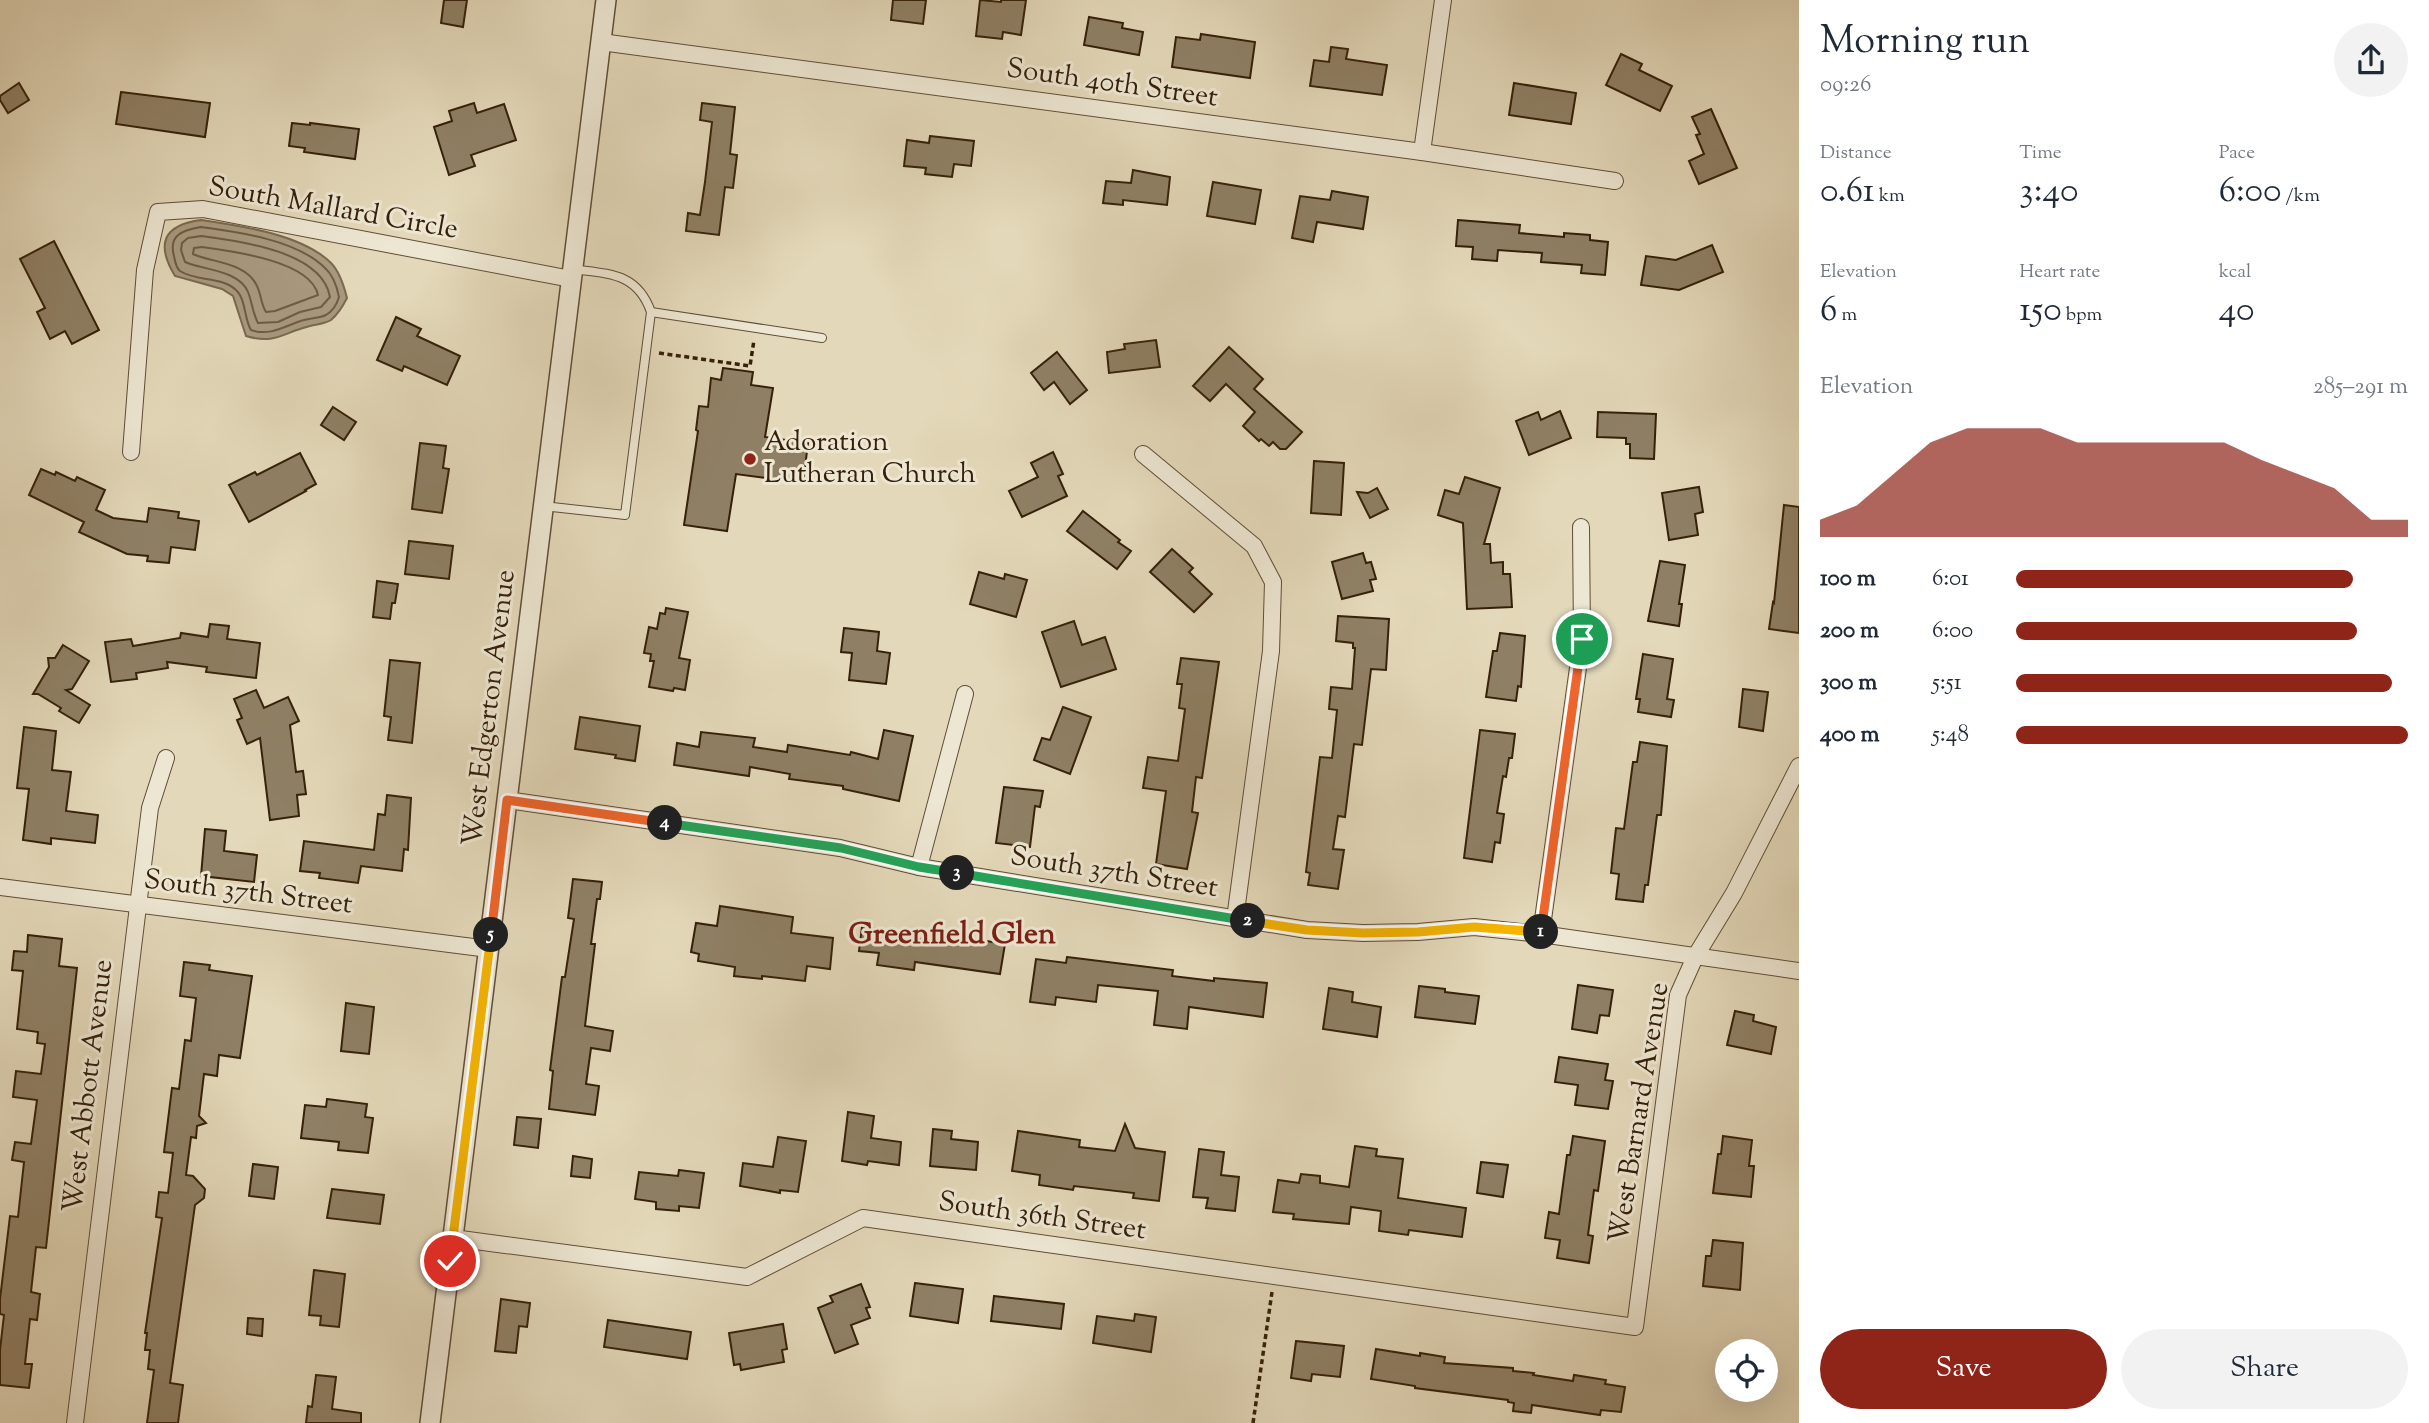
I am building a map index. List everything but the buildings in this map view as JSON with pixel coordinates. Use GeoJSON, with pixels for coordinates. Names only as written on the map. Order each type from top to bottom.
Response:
{"type":"FeatureCollection","features":[{"type":"Feature","properties":{"kind":"street","name":"West Edgerton Avenue"},"geometry":{"type":"LineString","coordinates":[[430,1423],[606,0]]}},
{"type":"Feature","properties":{"kind":"street"},"geometry":{"type":"LineString","coordinates":[[1422,152],[1443,0]]}},
{"type":"Feature","properties":{"kind":"street","name":"South 40th Street"},"geometry":{"type":"LineString","coordinates":[[601,41],[1422,152],[1615,181]]}},
{"type":"Feature","properties":{"kind":"street","name":"South Mallard Circle"},"geometry":{"type":"LineString","coordinates":[[131,452],[145,270],[158,212],[203,209],[572,274]]}},
{"type":"Feature","properties":{"kind":"street"},"geometry":{"type":"LineString","coordinates":[[1143,454],[1254,546],[1273,582],[1271,651],[1235,919]]}},
{"type":"Feature","properties":{"kind":"street"},"geometry":{"type":"LineString","coordinates":[[1541,933],[1582,639],[1581,527]]}},
{"type":"Feature","properties":{"kind":"street"},"geometry":{"type":"LineString","coordinates":[[919,867],[965,694]]}},
{"type":"Feature","properties":{"kind":"street","name":"West Abbott Avenue"},"geometry":{"type":"LineString","coordinates":[[75,1423],[150,808],[166,758]]}},
{"type":"Feature","properties":{"kind":"street","name":"West Barnard Avenue"},"geometry":{"type":"LineString","coordinates":[[1635,1327],[1678,995],[1695,957],[1734,893],[1799,766]]}},
{"type":"Feature","properties":{"kind":"street","name":"South 37th Street"},"geometry":{"type":"LineString","coordinates":[[507,800],[841,848],[919,867],[1307,930],[1363,933],[1474,927],[1541,933],[1799,971]]}},
{"type":"Feature","properties":{"kind":"street","name":"South 37th Street"},"geometry":{"type":"LineString","coordinates":[[0,887],[489,949]]}},
{"type":"Feature","properties":{"kind":"street","name":"South 36th Street"},"geometry":{"type":"LineString","coordinates":[[453,1238],[747,1277],[863,1218],[1635,1327]]}},
{"type":"Feature","properties":{"kind":"lane"},"geometry":{"type":"LineString","coordinates":[[543,506],[625,515],[651,312],[645,296],[623,277],[572,274]]}},
{"type":"Feature","properties":{"kind":"lane"},"geometry":{"type":"LineString","coordinates":[[651,312],[822,338]]}},
{"type":"Feature","properties":{"kind":"path"},"geometry":{"type":"LineString","coordinates":[[646,351],[750,366],[755,327]]}},
{"type":"Feature","properties":{"kind":"path"},"geometry":{"type":"LineString","coordinates":[[1253,1423],[1274,1276]]}},
{"type":"Feature","properties":{"kind":"water"},"geometry":{"type":"Polygon","coordinates":[[[201,220],[288,238],[319,253],[331,263],[339,275],[347,298],[344,304],[334,318],[326,322],[279,337],[265,339],[246,336],[233,296],[222,289],[175,276],[165,254],[165,245],[171,231],[188,222],[201,220]]]}},
{"type":"Feature","properties":{"kind":"place","name":"Adoration Lutheran Church"},"geometry":{"type":"Point","coordinates":[750,459]}},
{"type":"Feature","properties":{"kind":"district","name":"Greenfield Glen"},"geometry":{"type":"Point","coordinates":[952,935]}},
{"type":"Feature","properties":{"kind":"route"},"geometry":{"type":"LineString","coordinates":[[450,1261],[507,800],[841,848],[919,867],[1307,930],[1363,933],[1474,927],[1541,933],[1582,639]]}}]}
